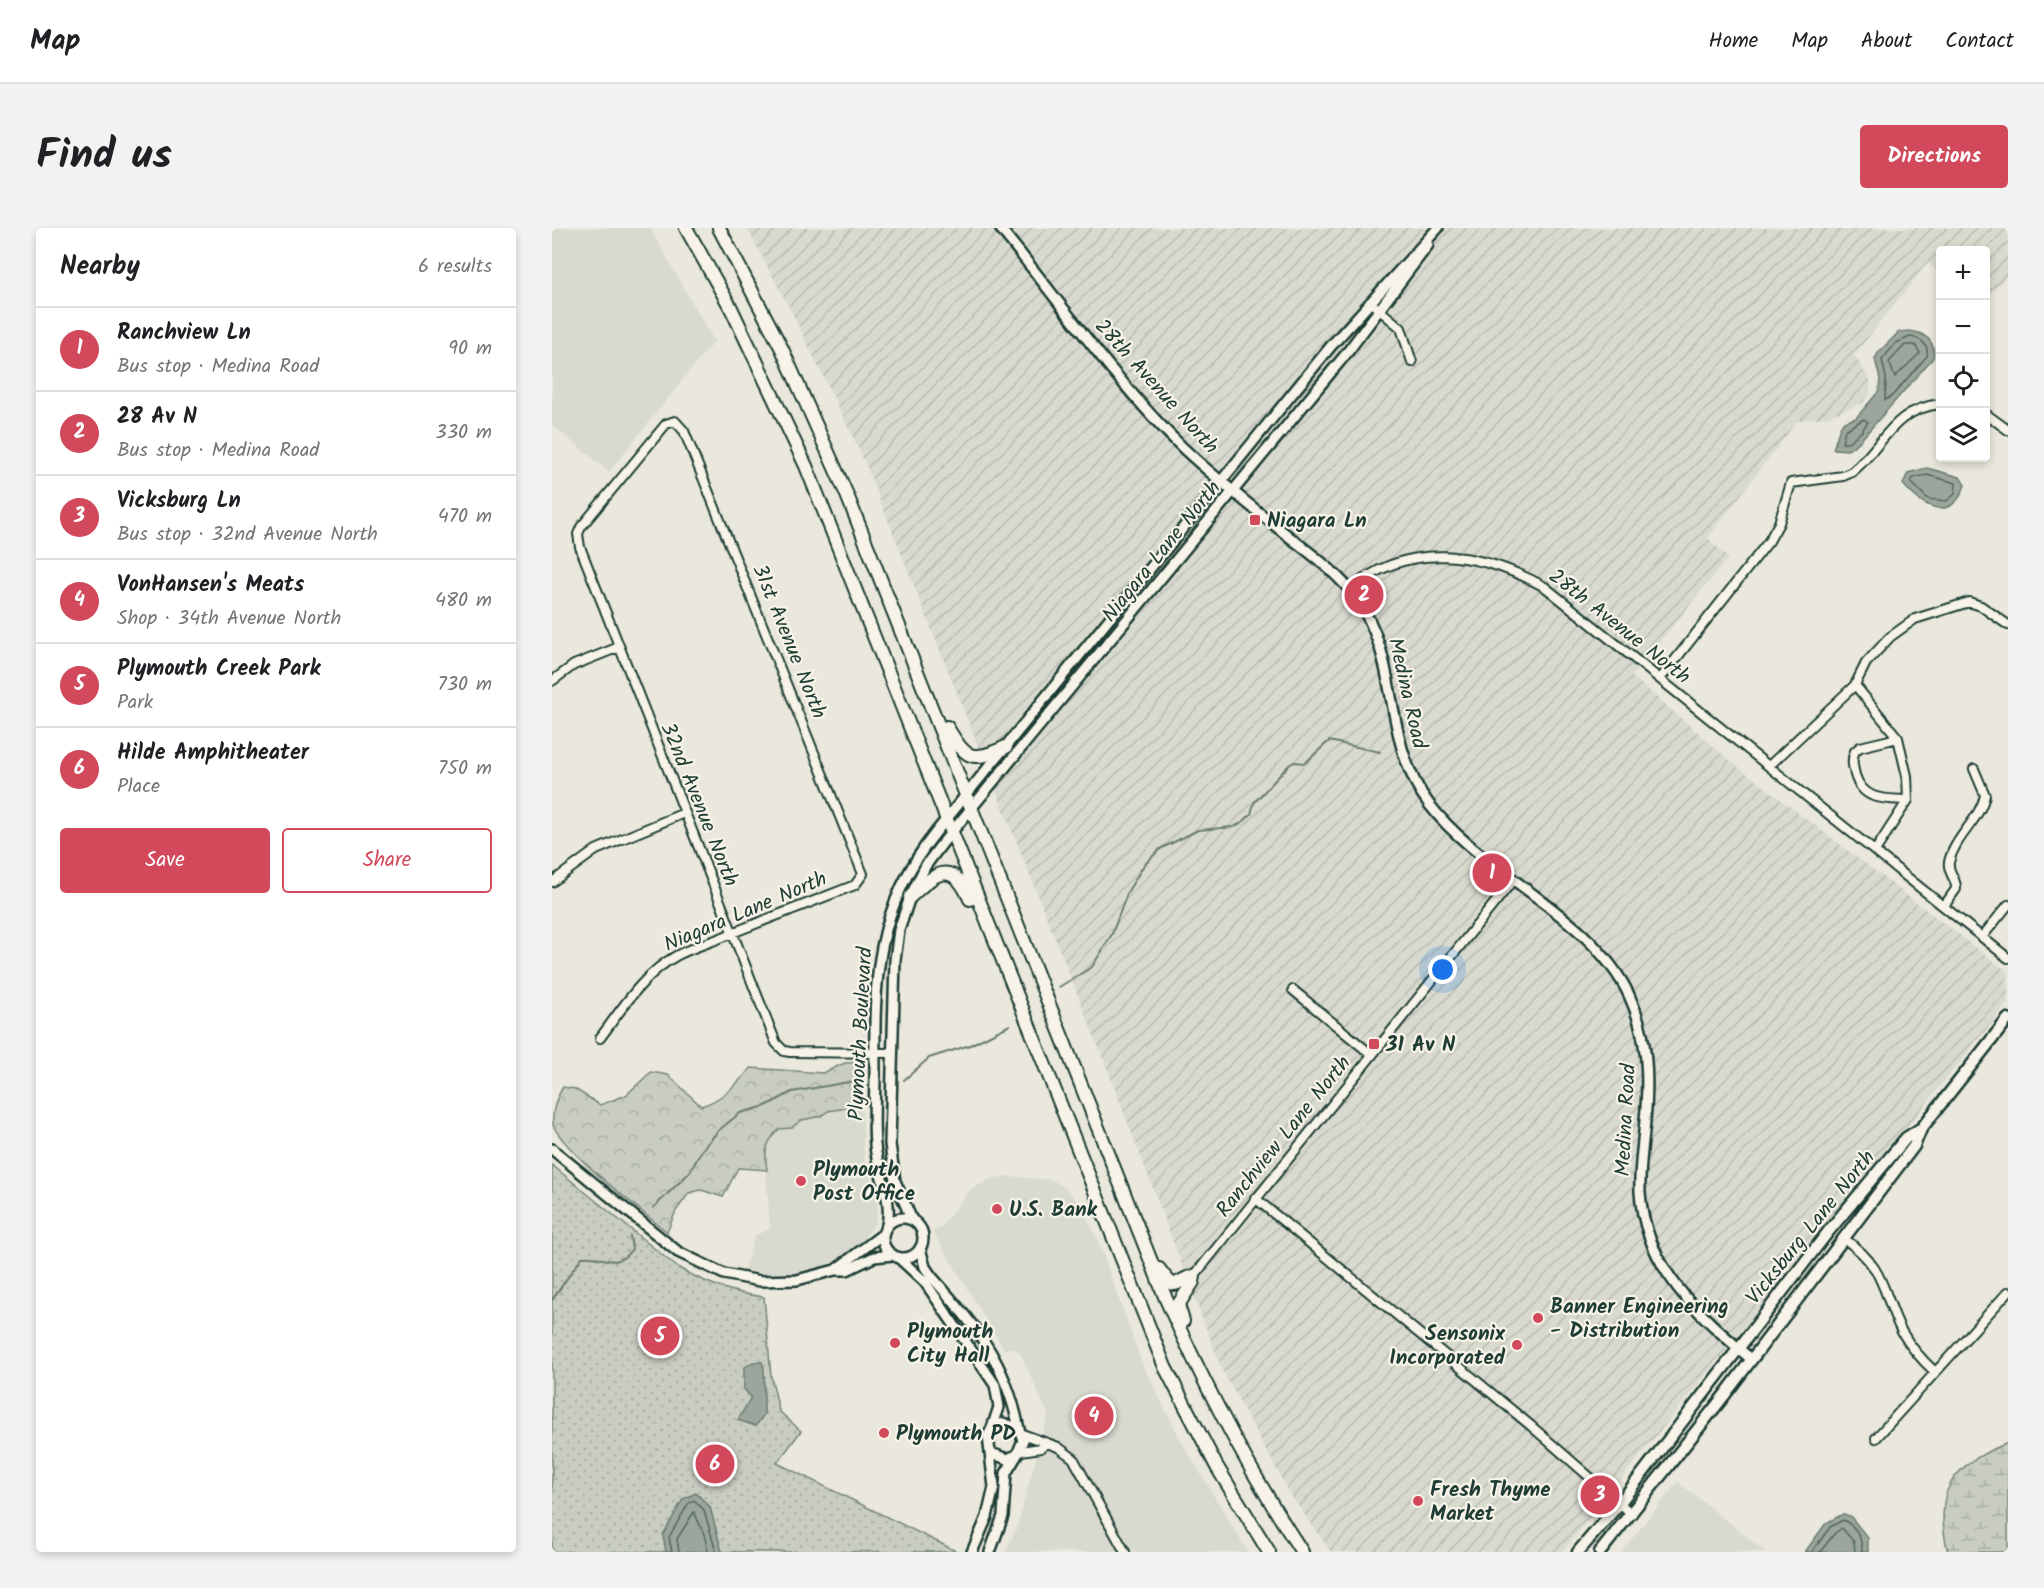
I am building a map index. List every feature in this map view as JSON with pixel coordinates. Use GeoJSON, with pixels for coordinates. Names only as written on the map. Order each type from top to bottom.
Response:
{"type":"FeatureCollection","features":[{"type":"Feature","properties":{"kind":"main road"},"geometry":{"type":"LineString","coordinates":[[686,228],[731,308],[806,466],[1165,1367],[1217,1467],[1269,1552]]}},
{"type":"Feature","properties":{"kind":"main road"},"geometry":{"type":"LineString","coordinates":[[719,228],[783,349],[811,411],[968,795],[1149,1256],[1207,1390],[1265,1494],[1302,1552]]}},
{"type":"Feature","properties":{"kind":"main road"},"geometry":{"type":"LineString","coordinates":[[927,695],[963,753],[971,757],[983,757],[1006,747]]}},
{"type":"Feature","properties":{"kind":"main road"},"geometry":{"type":"LineString","coordinates":[[910,897],[934,875],[948,873],[957,877],[981,927],[1000,956]]}},
{"type":"Feature","properties":{"kind":"main road","name":"Vicksburg Lane North"},"geometry":{"type":"LineString","coordinates":[[1600,1552],[1751,1359],[1914,1146],[1921,1129],[2008,1019]]}},
{"type":"Feature","properties":{"kind":"main road","name":"Vicksburg Lane North"},"geometry":{"type":"LineString","coordinates":[[1578,1552],[1619,1504],[1835,1223],[1906,1138],[1921,1129]]}},
{"type":"Feature","properties":{"kind":"main road"},"geometry":{"type":"LineString","coordinates":[[1149,1256],[1173,1284],[1178,1285],[1194,1276]]}},
{"type":"Feature","properties":{"kind":"main road"},"geometry":{"type":"LineString","coordinates":[[1194,1276],[1193,1282],[1180,1300],[1178,1310],[1212,1385],[1220,1413]]}},
{"type":"Feature","properties":{"kind":"street","name":"28th Avenue North"},"geometry":{"type":"LineString","coordinates":[[1000,228],[1131,390],[1180,445],[1327,567],[1349,590],[1378,569],[1416,557],[1460,557],[1482,561],[1525,576],[1545,587],[2008,958]]}},
{"type":"Feature","properties":{"kind":"street","name":"Niagara Lane North"},"geometry":{"type":"LineString","coordinates":[[968,795],[1221,481],[1370,302],[1439,228]]}},
{"type":"Feature","properties":{"kind":"street","name":"Niagara Lane North"},"geometry":{"type":"LineString","coordinates":[[973,809],[1380,310],[1439,228]]}},
{"type":"Feature","properties":{"kind":"street"},"geometry":{"type":"LineString","coordinates":[[1370,302],[1401,328],[1412,362]]}},
{"type":"Feature","properties":{"kind":"street"},"geometry":{"type":"LineString","coordinates":[[1660,679],[1769,541],[1779,523],[1791,483],[1843,476],[1852,472],[1885,433],[1909,414],[1923,407],[1936,405]]}},
{"type":"Feature","properties":{"kind":"street"},"geometry":{"type":"LineString","coordinates":[[1990,417],[2008,430]]}},
{"type":"Feature","properties":{"kind":"street","name":"31st Avenue North"},"geometry":{"type":"LineString","coordinates":[[578,534],[652,440],[666,424],[675,421],[684,431],[716,506],[862,870],[861,878]]}},
{"type":"Feature","properties":{"kind":"street","name":"32nd Avenue North"},"geometry":{"type":"LineString","coordinates":[[578,534],[580,548],[684,813],[780,1047],[790,1052],[891,1053]]}},
{"type":"Feature","properties":{"kind":"street","name":"Medina Road"},"geometry":{"type":"LineString","coordinates":[[1349,590],[1369,618],[1385,658],[1399,742],[1416,784],[1442,820],[1599,951],[1628,991],[1644,1038],[1647,1062],[1640,1189],[1649,1238],[1667,1275],[1687,1301],[1751,1359]]}},
{"type":"Feature","properties":{"kind":"street"},"geometry":{"type":"LineString","coordinates":[[1769,766],[1855,685],[1866,663],[1890,637],[1914,619],[1969,602],[1981,606],[2008,625]]}},
{"type":"Feature","properties":{"kind":"street"},"geometry":{"type":"LineString","coordinates":[[552,681],[574,665],[619,647]]}},
{"type":"Feature","properties":{"kind":"street"},"geometry":{"type":"LineString","coordinates":[[1855,685],[1898,738],[1907,776],[1908,800],[1875,851]]}},
{"type":"Feature","properties":{"kind":"street"},"geometry":{"type":"LineString","coordinates":[[1898,738],[1860,747],[1855,751],[1852,764],[1858,784],[1869,795],[1908,800]]}},
{"type":"Feature","properties":{"kind":"street"},"geometry":{"type":"LineString","coordinates":[[1944,906],[1956,889],[1949,862],[1962,835],[1984,801],[1984,790],[1974,769]]}},
{"type":"Feature","properties":{"kind":"street","name":"Plymouth Boulevard"},"geometry":{"type":"LineString","coordinates":[[887,1225],[890,1205],[875,1149],[874,1053],[879,956],[891,908],[912,864],[968,795]]}},
{"type":"Feature","properties":{"kind":"street","name":"Plymouth Boulevard"},"geometry":{"type":"LineString","coordinates":[[912,1220],[896,1181],[891,1156],[891,1053],[896,950],[902,919],[926,865],[973,809]]}},
{"type":"Feature","properties":{"kind":"street"},"geometry":{"type":"LineString","coordinates":[[552,882],[596,850],[684,813]]}},
{"type":"Feature","properties":{"kind":"street","name":"Niagara Lane North"},"geometry":{"type":"LineString","coordinates":[[600,1038],[640,986],[664,963],[732,933],[855,885],[861,878]]}},
{"type":"Feature","properties":{"kind":"street","name":"Ranchview Lane North"},"geometry":{"type":"LineString","coordinates":[[1194,1276],[1514,879]]}},
{"type":"Feature","properties":{"kind":"street"},"geometry":{"type":"LineString","coordinates":[[1982,938],[2008,905]]}},
{"type":"Feature","properties":{"kind":"street"},"geometry":{"type":"LineString","coordinates":[[1293,990],[1372,1055]]}},
{"type":"Feature","properties":{"kind":"street"},"geometry":{"type":"LineString","coordinates":[[552,1149],[678,1252],[709,1269],[738,1278],[760,1281],[804,1280],[835,1270],[847,1270],[874,1257],[911,1256],[920,1248]]}},
{"type":"Feature","properties":{"kind":"street"},"geometry":{"type":"LineString","coordinates":[[1255,1198],[1530,1425],[1632,1514]]}},
{"type":"Feature","properties":{"kind":"street"},"geometry":{"type":"LineString","coordinates":[[835,1270],[883,1234],[887,1225],[899,1218],[912,1220],[922,1233],[920,1248],[925,1266],[931,1276],[978,1330],[994,1355],[1004,1377],[1020,1432],[1019,1453],[1006,1473],[1003,1516],[990,1552]]}},
{"type":"Feature","properties":{"kind":"street"},"geometry":{"type":"LineString","coordinates":[[883,1234],[885,1247],[925,1282],[995,1385],[999,1407],[987,1440],[992,1453],[994,1487],[987,1517],[972,1552]]}},
{"type":"Feature","properties":{"kind":"street"},"geometry":{"type":"LineString","coordinates":[[1843,1238],[1869,1261],[1881,1277],[1902,1332],[1912,1348],[1935,1372]]}},
{"type":"Feature","properties":{"kind":"street"},"geometry":{"type":"LineString","coordinates":[[1876,1438],[2008,1292]]}},
{"type":"Feature","properties":{"kind":"street"},"geometry":{"type":"LineString","coordinates":[[992,1428],[1009,1424],[1020,1432],[1066,1452],[1080,1468],[1125,1552]]}},
{"type":"Feature","properties":{"kind":"street"},"geometry":{"type":"LineString","coordinates":[[992,1453],[1001,1459],[1041,1448],[1047,1443]]}},
{"type":"Feature","properties":{"kind":"shaded area"},"geometry":{"type":"Polygon","coordinates":[[[552,228],[650,228],[714,341],[609,472],[552,425],[552,228]]]}},
{"type":"Feature","properties":{"kind":"shaded area"},"geometry":{"type":"Polygon","coordinates":[[[747,228],[2008,228],[2008,275],[1990,293],[1990,246],[1936,246],[1936,270],[1928,263],[1854,355],[1870,380],[1870,393],[1863,403],[1827,417],[1797,421],[1708,538],[1728,558],[1632,676],[1733,763],[2008,972],[2008,1003],[1562,1552],[1331,1552],[1291,1496],[1222,1370],[1110,1076],[863,458],[794,317],[747,228]]]}},
{"type":"Feature","properties":{"kind":"shaded area"},"geometry":{"type":"Polygon","coordinates":[[[862,1107],[864,1157],[878,1203],[876,1222],[853,1253],[817,1269],[792,1275],[743,1273],[755,1235],[770,1229],[764,1152],[770,1138],[779,1129],[791,1128],[802,1120],[821,1116],[828,1111],[862,1107]]]}},
{"type":"Feature","properties":{"kind":"shaded area"},"geometry":{"type":"Polygon","coordinates":[[[1007,1176],[1052,1180],[1066,1188],[1081,1206],[1098,1240],[1143,1366],[1184,1446],[1248,1552],[1005,1552],[1017,1527],[1048,1414],[1020,1353],[1015,1349],[1004,1349],[933,1232],[941,1227],[969,1191],[990,1179],[1007,1176]]]}},
{"type":"Feature","properties":{"kind":"shaded area"},"geometry":{"type":"Polygon","coordinates":[[[1678,1482],[1766,1552],[1621,1552],[1678,1482]]]}},
{"type":"Feature","properties":{"kind":"green space"},"geometry":{"type":"Polygon","coordinates":[[[845,1063],[858,1063],[864,1072],[861,1096],[853,1107],[828,1111],[821,1116],[802,1120],[791,1128],[779,1129],[767,1147],[767,1170],[738,1168],[723,1197],[701,1190],[689,1193],[676,1211],[667,1232],[622,1196],[572,1151],[553,1125],[555,1105],[563,1087],[575,1089],[600,1105],[626,1095],[651,1072],[668,1075],[701,1106],[722,1096],[751,1068],[823,1073],[845,1063]]]}},
{"type":"Feature","properties":{"kind":"green space"},"geometry":{"type":"Polygon","coordinates":[[[552,1165],[677,1267],[719,1286],[740,1293],[764,1297],[771,1376],[779,1411],[801,1431],[777,1463],[958,1552],[552,1552],[552,1165]]]}},
{"type":"Feature","properties":{"kind":"green space"},"geometry":{"type":"Polygon","coordinates":[[[2008,1443],[2008,1552],[1948,1552],[1943,1513],[1945,1497],[1951,1483],[1972,1461],[2008,1443]]]}},
{"type":"Feature","properties":{"kind":"water"},"geometry":{"type":"Polygon","coordinates":[[[1910,331],[1928,339],[1933,347],[1933,358],[1859,442],[1848,450],[1833,449],[1840,427],[1844,422],[1856,418],[1879,391],[1880,379],[1875,359],[1878,353],[1899,332],[1910,331]]]}},
{"type":"Feature","properties":{"kind":"water"},"geometry":{"type":"Polygon","coordinates":[[[1927,468],[1960,477],[1965,485],[1953,504],[1945,508],[1928,505],[1919,500],[1903,484],[1908,473],[1927,468]]]}},
{"type":"Feature","properties":{"kind":"water"},"geometry":{"type":"Polygon","coordinates":[[[753,1362],[762,1362],[764,1369],[764,1414],[756,1426],[738,1420],[751,1397],[744,1389],[744,1368],[753,1362]]]}},
{"type":"Feature","properties":{"kind":"water"},"geometry":{"type":"Polygon","coordinates":[[[696,1493],[710,1507],[722,1552],[666,1552],[663,1535],[683,1499],[696,1493]]]}},
{"type":"Feature","properties":{"kind":"water"},"geometry":{"type":"Polygon","coordinates":[[[1843,1514],[1850,1516],[1868,1538],[1868,1552],[1805,1552],[1826,1523],[1843,1514]]]}},
{"type":"Feature","properties":{"kind":"waterway"},"geometry":{"type":"LineString","coordinates":[[1059,987],[1092,967],[1112,934],[1128,891],[1144,865],[1160,849],[1198,830],[1234,827],[1244,821],[1251,814],[1254,803],[1289,765],[1294,762],[1305,763],[1329,741],[1380,752]]}},
{"type":"Feature","properties":{"kind":"waterway"},"geometry":{"type":"LineString","coordinates":[[904,1080],[929,1058],[970,1045],[1010,1025]]}},
{"type":"Feature","properties":{"kind":"waterway"},"geometry":{"type":"LineString","coordinates":[[653,1208],[690,1172],[702,1150],[719,1130],[740,1113],[766,1106],[792,1092],[860,1080]]}},
{"type":"Feature","properties":{"kind":"waterway"},"geometry":{"type":"LineString","coordinates":[[552,1300],[582,1257],[620,1260],[632,1249],[630,1236]]}},
{"type":"Feature","properties":{"kind":"place","name":"Niagara Ln"},"geometry":{"type":"Point","coordinates":[1255,520]}},
{"type":"Feature","properties":{"kind":"place","name":"28 Av N"},"geometry":{"type":"Point","coordinates":[1364,595]}},
{"type":"Feature","properties":{"kind":"place","name":"Ranchview Ln"},"geometry":{"type":"Point","coordinates":[1492,873]}},
{"type":"Feature","properties":{"kind":"place","name":"31 Av N"},"geometry":{"type":"Point","coordinates":[1374,1044]}},
{"type":"Feature","properties":{"kind":"place","name":"Plymouth Post Office"},"geometry":{"type":"Point","coordinates":[801,1181]}},
{"type":"Feature","properties":{"kind":"place","name":"U.S. Bank"},"geometry":{"type":"Point","coordinates":[997,1209]}},
{"type":"Feature","properties":{"kind":"place","name":"Banner Engineering - Distribution"},"geometry":{"type":"Point","coordinates":[1538,1318]}},
{"type":"Feature","properties":{"kind":"place","name":"Plymouth Creek Park"},"geometry":{"type":"Point","coordinates":[660,1336]}},
{"type":"Feature","properties":{"kind":"place","name":"Plymouth City Hall"},"geometry":{"type":"Point","coordinates":[895,1343]}},
{"type":"Feature","properties":{"kind":"place","name":"Sensonix Incorporated"},"geometry":{"type":"Point","coordinates":[1517,1345]}},
{"type":"Feature","properties":{"kind":"place","name":"VonHansen's Meats"},"geometry":{"type":"Point","coordinates":[1094,1416]}},
{"type":"Feature","properties":{"kind":"place","name":"Plymouth PD"},"geometry":{"type":"Point","coordinates":[884,1433]}},
{"type":"Feature","properties":{"kind":"place","name":"Hilde Amphitheater"},"geometry":{"type":"Point","coordinates":[715,1464]}},
{"type":"Feature","properties":{"kind":"place","name":"Vicksburg Ln"},"geometry":{"type":"Point","coordinates":[1600,1495]}},
{"type":"Feature","properties":{"kind":"place","name":"Fresh Thyme Market"},"geometry":{"type":"Point","coordinates":[1418,1501]}}]}
